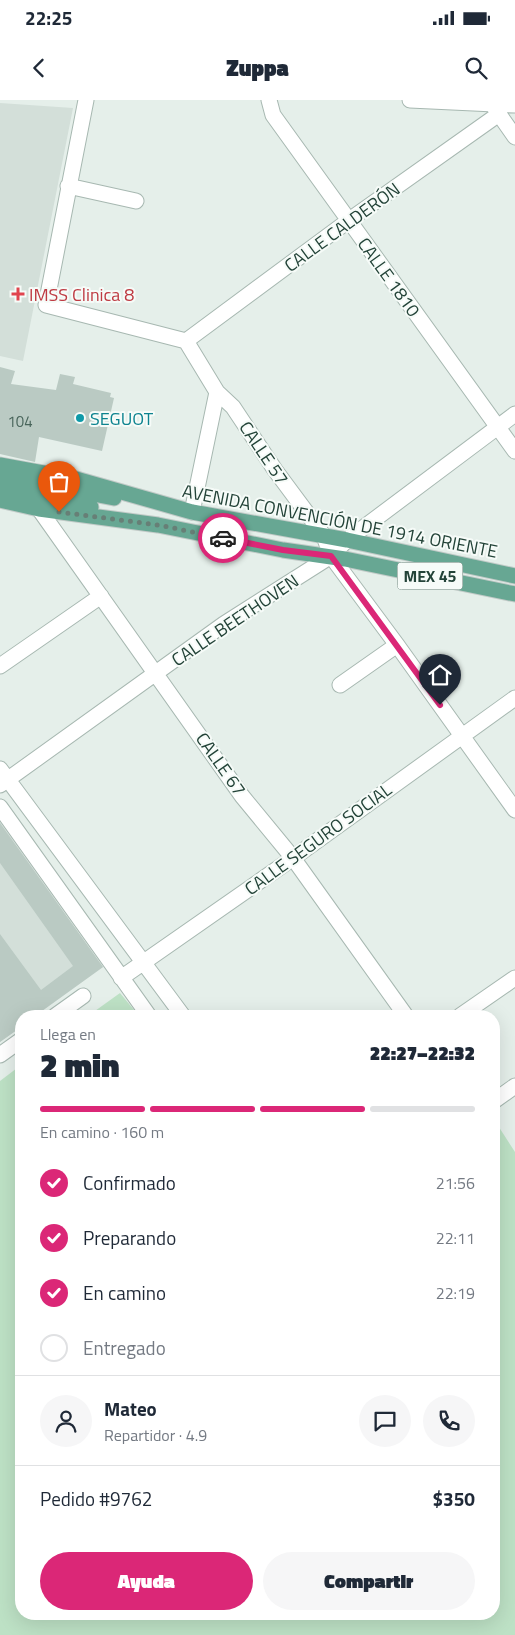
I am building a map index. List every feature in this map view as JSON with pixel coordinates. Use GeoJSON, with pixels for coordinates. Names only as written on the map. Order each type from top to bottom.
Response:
{"type":"FeatureCollection","features":[{"type":"Feature","properties":{"kind":"main road","name":"AVENIDA CONVENCIÓN DE 1914 ORIENTE"},"geometry":{"type":"LineString","coordinates":[[0,464],[76,479],[192,512],[347,540],[515,576]]}},
{"type":"Feature","properties":{"kind":"main road","name":"AVENIDA CONVENCIÓN DE 1914 ORIENTE"},"geometry":{"type":"LineString","coordinates":[[0,476],[100,503],[158,525]]}},
{"type":"Feature","properties":{"kind":"main road","name":"AVENIDA CONVENCIÓN DE 1914 ORIENTE"},"geometry":{"type":"LineString","coordinates":[[0,488],[100,503],[157,503]]}},
{"type":"Feature","properties":{"kind":"main road","name":"AVENIDA CONVENCIÓN DE 1914 ORIENTE"},"geometry":{"type":"LineString","coordinates":[[0,500],[39,509],[158,525],[283,550],[331,556],[515,594]]}},
{"type":"Feature","properties":{"kind":"street"},"geometry":{"type":"LineString","coordinates":[[86,100],[46,305],[186,341]]}},
{"type":"Feature","properties":{"kind":"street","name":"CALLE 1810"},"geometry":{"type":"LineString","coordinates":[[269,100],[273,115],[348,222],[515,451]]}},
{"type":"Feature","properties":{"kind":"street"},"geometry":{"type":"LineString","coordinates":[[410,100],[496,109],[515,104]]}},
{"type":"Feature","properties":{"kind":"street"},"geometry":{"type":"LineString","coordinates":[[496,109],[515,137]]}},
{"type":"Feature","properties":{"kind":"street","name":"CALLE CALDERÓN"},"geometry":{"type":"LineString","coordinates":[[186,341],[348,222],[496,109]]}},
{"type":"Feature","properties":{"kind":"street"},"geometry":{"type":"LineString","coordinates":[[68,186],[136,201]]}},
{"type":"Feature","properties":{"kind":"street","name":"CALLE 57"},"geometry":{"type":"LineString","coordinates":[[186,341],[217,392],[233,407],[275,470],[324,536],[331,556],[515,810]]}},
{"type":"Feature","properties":{"kind":"street","name":"CALLE 57"},"geometry":{"type":"LineString","coordinates":[[192,512],[217,392]]}},
{"type":"Feature","properties":{"kind":"street","name":"CALLE BEETHOVEN"},"geometry":{"type":"LineString","coordinates":[[3,778],[156,674],[224,624],[331,556],[347,540],[515,414]]}},
{"type":"Feature","properties":{"kind":"street","name":"CALLE 67"},"geometry":{"type":"LineString","coordinates":[[39,509],[242,796],[293,858],[402,1010]]}},
{"type":"Feature","properties":{"kind":"street"},"geometry":{"type":"LineString","coordinates":[[0,666],[101,596]]}},
{"type":"Feature","properties":{"kind":"street"},"geometry":{"type":"LineString","coordinates":[[340,685],[397,645]]}},
{"type":"Feature","properties":{"kind":"street","name":"CALLE SEGURO SOCIAL"},"geometry":{"type":"LineString","coordinates":[[121,978],[293,858],[515,698]]}},
{"type":"Feature","properties":{"kind":"street"},"geometry":{"type":"LineString","coordinates":[[3,778],[178,1010]]}},
{"type":"Feature","properties":{"kind":"street"},"geometry":{"type":"LineString","coordinates":[[0,807],[145,1010]]}},
{"type":"Feature","properties":{"kind":"street"},"geometry":{"type":"LineString","coordinates":[[469,1010],[515,978]]}},
{"type":"Feature","properties":{"kind":"street"},"geometry":{"type":"LineString","coordinates":[[63,1010],[83,996]]}},
{"type":"Feature","properties":{"kind":"street"},"geometry":{"type":"LineString","coordinates":[[0,1055],[15,1044]]}},
{"type":"Feature","properties":{"kind":"street"},"geometry":{"type":"LineString","coordinates":[[500,1097],[515,1086]]}},
{"type":"Feature","properties":{"kind":"shaded area","name":"IMSS Clinica 8"},"geometry":{"type":"Polygon","coordinates":[[[0,103],[73,108],[23,361],[0,356],[0,103]]]}},
{"type":"Feature","properties":{"kind":"shaded area"},"geometry":{"type":"Polygon","coordinates":[[[0,822],[103,967],[43,1010],[15,1010],[15,1031],[0,1042],[0,822]]]}},
{"type":"Feature","properties":{"kind":"green space"},"geometry":{"type":"Polygon","coordinates":[[[120,993],[134,1010],[96,1010],[120,993]]]}},
{"type":"Feature","properties":{"kind":"green space"},"geometry":{"type":"Polygon","coordinates":[[[15,1070],[15,1620],[500,1620],[500,1129],[515,1152],[515,1635],[0,1635],[0,1081],[15,1070]]]}},
{"type":"Feature","properties":{"kind":"building"},"geometry":{"type":"Polygon","coordinates":[[[0,367],[15,371],[11,384],[56,390],[60,374],[75,377],[73,384],[111,393],[110,397],[114,398],[102,451],[39,437],[35,462],[0,454],[0,367]]]}},
{"type":"Feature","properties":{"kind":"building"},"geometry":{"type":"Polygon","coordinates":[[[0,823],[103,967],[43,1010],[15,1010],[15,1031],[0,1042],[0,934],[41,990],[73,966],[0,863],[0,823]]]}},
{"type":"Feature","properties":{"kind":"way so far"},"geometry":{"type":"LineString","coordinates":[[59,512],[158,525],[223,538]]}},
{"type":"Feature","properties":{"kind":"place","name":"IMSS Clinica 8"},"geometry":{"type":"Point","coordinates":[18,294]}},
{"type":"Feature","properties":{"kind":"place","name":"SEGUOT"},"geometry":{"type":"Point","coordinates":[80,418]}},
{"type":"Feature","properties":{"kind":"route"},"geometry":{"type":"LineString","coordinates":[[223,538],[283,550],[331,556],[440,705]]}}]}
